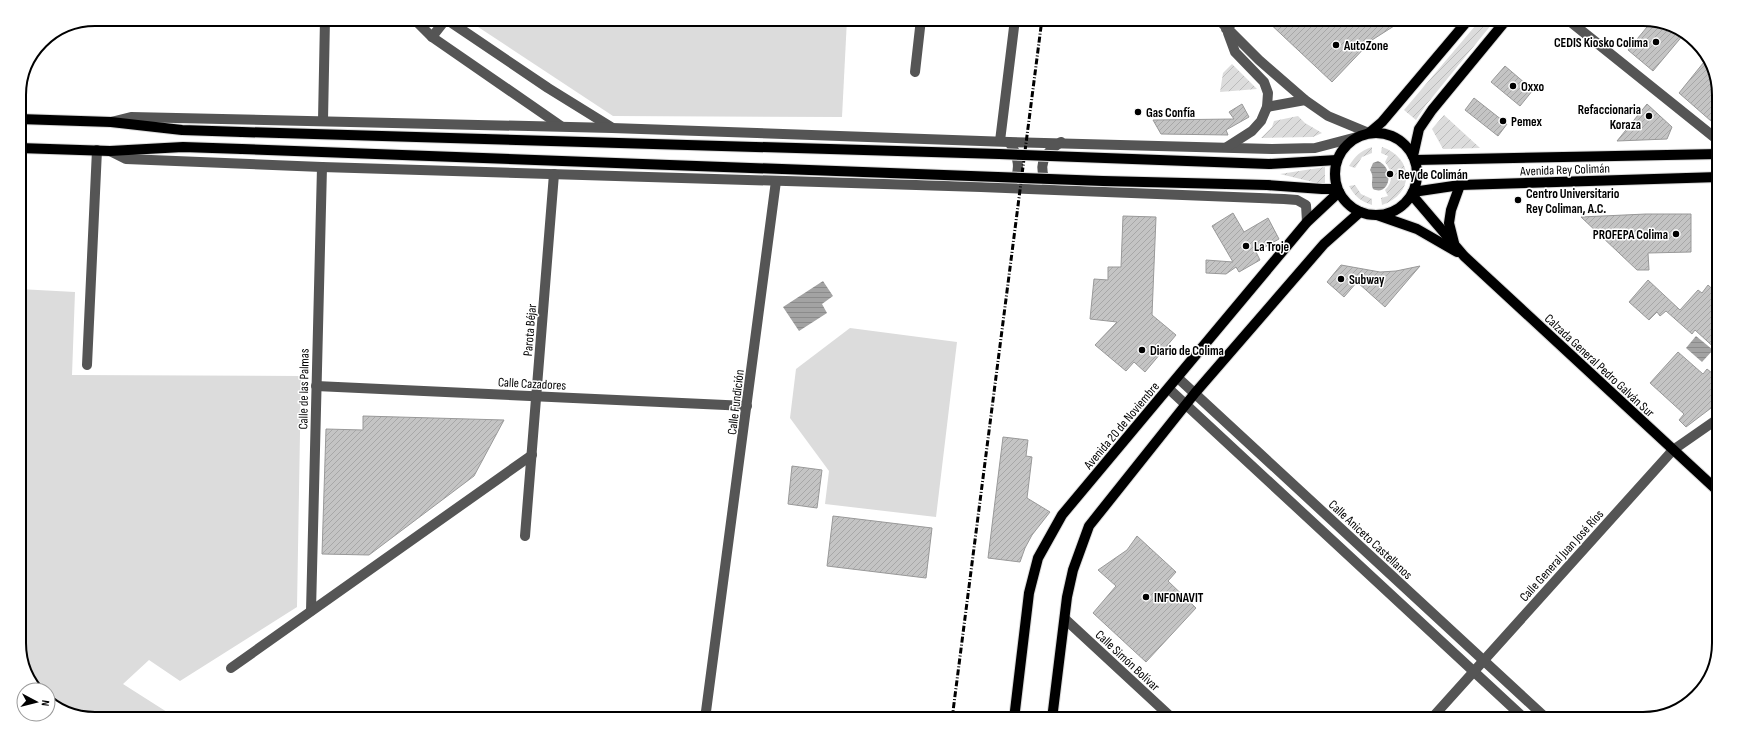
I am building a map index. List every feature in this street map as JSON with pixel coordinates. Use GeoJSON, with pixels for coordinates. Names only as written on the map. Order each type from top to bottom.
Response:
{"type":"FeatureCollection","features":[{"type":"Feature","properties":{"kind":"main road"},"geometry":{"type":"LineString","coordinates":[[1369,133],[1382,122],[1463,26]]}},
{"type":"Feature","properties":{"kind":"main road"},"geometry":{"type":"LineString","coordinates":[[1414,158],[1401,141],[1393,136],[1383,133],[1369,133],[1357,137],[1345,147],[1337,160],[1335,176],[1338,191],[1348,204],[1360,212],[1378,215],[1394,211],[1407,201],[1413,193],[1417,176],[1414,158],[1421,126],[1432,110],[1501,26]]}},
{"type":"Feature","properties":{"kind":"main road"},"geometry":{"type":"LineString","coordinates":[[26,118],[111,122],[182,130],[242,132],[991,154],[1269,164],[1337,160]]}},
{"type":"Feature","properties":{"kind":"main road"},"geometry":{"type":"LineString","coordinates":[[26,148],[110,151],[183,147],[1267,185],[1338,191]]}},
{"type":"Feature","properties":{"kind":"main road","name":"Avenida Rey Colimán"},"geometry":{"type":"LineString","coordinates":[[1414,158],[1712,154]]}},
{"type":"Feature","properties":{"kind":"main road","name":"Avenida Rey Colimán"},"geometry":{"type":"LineString","coordinates":[[1413,193],[1460,185],[1712,177]]}},
{"type":"Feature","properties":{"kind":"main road"},"geometry":{"type":"LineString","coordinates":[[1455,247],[1449,223],[1451,210],[1460,185]]}},
{"type":"Feature","properties":{"kind":"main road","name":"Avenida 20 de Noviembre"},"geometry":{"type":"LineString","coordinates":[[1015,712],[1030,593],[1038,558],[1062,515],[1307,222],[1338,191]]}},
{"type":"Feature","properties":{"kind":"main road","name":"Calzada General Pedro Galván Sur"},"geometry":{"type":"LineString","coordinates":[[1413,193],[1455,247],[1464,256],[1712,486]]}},
{"type":"Feature","properties":{"kind":"main road"},"geometry":{"type":"LineString","coordinates":[[1053,712],[1073,570],[1089,526],[1195,394],[1324,244],[1360,212]]}},
{"type":"Feature","properties":{"kind":"main road","name":"Calzada General Pedro Galván Sur"},"geometry":{"type":"LineString","coordinates":[[1378,215],[1417,229],[1464,256]]}},
{"type":"Feature","properties":{"kind":"street"},"geometry":{"type":"LineString","coordinates":[[323,120],[325,26]]}},
{"type":"Feature","properties":{"kind":"street"},"geometry":{"type":"LineString","coordinates":[[421,26],[432,37],[561,126]]}},
{"type":"Feature","properties":{"kind":"street"},"geometry":{"type":"LineString","coordinates":[[432,37],[441,26]]}},
{"type":"Feature","properties":{"kind":"street"},"geometry":{"type":"LineString","coordinates":[[456,26],[548,88],[612,128]]}},
{"type":"Feature","properties":{"kind":"street"},"geometry":{"type":"LineString","coordinates":[[915,72],[920,26]]}},
{"type":"Feature","properties":{"kind":"street"},"geometry":{"type":"LineString","coordinates":[[1005,142],[1015,26]]}},
{"type":"Feature","properties":{"kind":"street"},"geometry":{"type":"LineString","coordinates":[[1224,26],[1305,100],[1328,116],[1369,133]]}},
{"type":"Feature","properties":{"kind":"street"},"geometry":{"type":"LineString","coordinates":[[1226,29],[1229,26]]}},
{"type":"Feature","properties":{"kind":"street"},"geometry":{"type":"LineString","coordinates":[[1576,26],[1712,135]]}},
{"type":"Feature","properties":{"kind":"street"},"geometry":{"type":"LineString","coordinates":[[1226,29],[1235,52],[1264,82],[1268,93],[1267,107],[1261,121],[1252,131],[1227,147]]}},
{"type":"Feature","properties":{"kind":"street"},"geometry":{"type":"LineString","coordinates":[[1267,107],[1305,100]]}},
{"type":"Feature","properties":{"kind":"street"},"geometry":{"type":"LineString","coordinates":[[111,122],[131,117],[323,120],[561,126],[1005,142],[1061,142],[1227,147],[1315,148],[1357,137]]}},
{"type":"Feature","properties":{"kind":"street"},"geometry":{"type":"LineString","coordinates":[[1005,142],[1016,152],[1018,162],[1014,181],[1006,188]]}},
{"type":"Feature","properties":{"kind":"street"},"geometry":{"type":"LineString","coordinates":[[1056,190],[1047,184],[1042,173],[1043,162],[1050,150],[1061,142]]}},
{"type":"Feature","properties":{"kind":"street"},"geometry":{"type":"LineString","coordinates":[[87,365],[97,150]]}},
{"type":"Feature","properties":{"kind":"street"},"geometry":{"type":"LineString","coordinates":[[110,151],[126,159],[322,167],[1006,188],[1297,200],[1306,205],[1307,222]]}},
{"type":"Feature","properties":{"kind":"street","name":"Calle de las Palmas"},"geometry":{"type":"LineString","coordinates":[[310,611],[322,167]]}},
{"type":"Feature","properties":{"kind":"street","name":"Parota Béjar"},"geometry":{"type":"LineString","coordinates":[[526,536],[554,174]]}},
{"type":"Feature","properties":{"kind":"street","name":"Calle Fundición"},"geometry":{"type":"LineString","coordinates":[[706,712],[776,181]]}},
{"type":"Feature","properties":{"kind":"street","name":"Calle Aniceto Castellanos"},"geometry":{"type":"LineString","coordinates":[[1178,378],[1539,712]]}},
{"type":"Feature","properties":{"kind":"street","name":"Calle Cazadores"},"geometry":{"type":"LineString","coordinates":[[316,386],[747,406]]}},
{"type":"Feature","properties":{"kind":"street"},"geometry":{"type":"LineString","coordinates":[[1168,389],[1517,712]]}},
{"type":"Feature","properties":{"kind":"street","name":"Calle General Juan José Ríos"},"geometry":{"type":"LineString","coordinates":[[1437,712],[1673,450],[1712,423]]}},
{"type":"Feature","properties":{"kind":"street"},"geometry":{"type":"LineString","coordinates":[[231,668],[532,455]]}},
{"type":"Feature","properties":{"kind":"street","name":"Calle Simón Bolívar"},"geometry":{"type":"LineString","coordinates":[[1065,619],[1165,712]]}},
{"type":"Feature","properties":{"kind":"shaded area"},"geometry":{"type":"Polygon","coordinates":[[[477,26],[847,26],[842,117],[613,116],[477,26]]]}},
{"type":"Feature","properties":{"kind":"shaded area"},"geometry":{"type":"Polygon","coordinates":[[[1475,26],[1490,26],[1426,105],[1416,120],[1404,110],[1475,26]]]}},
{"type":"Feature","properties":{"kind":"shaded area"},"geometry":{"type":"Polygon","coordinates":[[[1232,64],[1257,89],[1220,92],[1223,73],[1232,64]]]}},
{"type":"Feature","properties":{"kind":"shaded area"},"geometry":{"type":"Polygon","coordinates":[[[1444,115],[1480,148],[1443,149],[1432,129],[1444,115]]]}},
{"type":"Feature","properties":{"kind":"shaded area"},"geometry":{"type":"Polygon","coordinates":[[[1298,116],[1305,123],[1322,133],[1313,137],[1261,138],[1272,127],[1274,121],[1298,116]]]}},
{"type":"Feature","properties":{"kind":"shaded area"},"geometry":{"type":"Polygon","coordinates":[[[1372,147],[1372,153],[1362,157],[1355,168],[1349,166],[1358,154],[1372,147]]]}},
{"type":"Feature","properties":{"kind":"shaded area"},"geometry":{"type":"Polygon","coordinates":[[[1382,147],[1393,152],[1400,159],[1405,167],[1406,176],[1405,185],[1400,193],[1393,200],[1382,205],[1381,198],[1388,196],[1385,190],[1390,184],[1391,176],[1385,162],[1388,156],[1381,153],[1382,147]]]}},
{"type":"Feature","properties":{"kind":"shaded area"},"geometry":{"type":"Polygon","coordinates":[[[1378,161],[1384,165],[1389,175],[1386,186],[1379,190],[1373,189],[1370,170],[1373,163],[1378,161]]]}},
{"type":"Feature","properties":{"kind":"shaded area"},"geometry":{"type":"Polygon","coordinates":[[[1325,167],[1325,185],[1280,174],[1325,167]]]}},
{"type":"Feature","properties":{"kind":"shaded area"},"geometry":{"type":"Polygon","coordinates":[[[1355,185],[1361,194],[1372,199],[1372,205],[1356,196],[1349,186],[1355,185]]]}},
{"type":"Feature","properties":{"kind":"shaded area"},"geometry":{"type":"Polygon","coordinates":[[[823,281],[833,296],[822,304],[827,313],[799,331],[783,307],[823,281]]]}},
{"type":"Feature","properties":{"kind":"shaded area"},"geometry":{"type":"Polygon","coordinates":[[[26,289],[75,292],[72,375],[301,376],[297,607],[180,681],[149,660],[123,684],[167,712],[81,711],[56,700],[56,682],[38,682],[35,678],[27,657],[26,648],[26,289]]]}},
{"type":"Feature","properties":{"kind":"shaded area"},"geometry":{"type":"Polygon","coordinates":[[[850,328],[957,342],[936,517],[825,504],[829,471],[790,418],[796,369],[850,328]]]}},
{"type":"Feature","properties":{"kind":"shaded area"},"geometry":{"type":"Polygon","coordinates":[[[1696,336],[1712,349],[1712,351],[1702,362],[1686,348],[1696,336]]]}},
{"type":"Feature","properties":{"kind":"building","name":"AutoZone"},"geometry":{"type":"Polygon","coordinates":[[[1272,26],[1394,26],[1372,40],[1332,82],[1272,26]]]}},
{"type":"Feature","properties":{"kind":"building","name":"CEDIS Kiosko Colima"},"geometry":{"type":"Polygon","coordinates":[[[1648,26],[1657,27],[1670,31],[1681,37],[1653,71],[1628,50],[1648,26]]]}},
{"type":"Feature","properties":{"kind":"building"},"geometry":{"type":"Polygon","coordinates":[[[1704,62],[1711,81],[1712,122],[1679,93],[1704,62]]]}},
{"type":"Feature","properties":{"kind":"building","name":"Oxxo"},"geometry":{"type":"Polygon","coordinates":[[[1505,66],[1533,90],[1520,106],[1491,82],[1505,66]]]}},
{"type":"Feature","properties":{"kind":"building"},"geometry":{"type":"Polygon","coordinates":[[[1474,98],[1507,124],[1498,136],[1465,110],[1474,98]]]}},
{"type":"Feature","properties":{"kind":"building"},"geometry":{"type":"Polygon","coordinates":[[[1242,104],[1249,117],[1226,130],[1228,135],[1161,134],[1153,120],[1234,119],[1229,112],[1242,104]]]}},
{"type":"Feature","properties":{"kind":"building","name":"Refaccionaria Koraza"},"geometry":{"type":"Polygon","coordinates":[[[1647,104],[1672,127],[1667,139],[1617,141],[1647,104]]]}},
{"type":"Feature","properties":{"kind":"building","name":"La Troje"},"geometry":{"type":"Polygon","coordinates":[[[1233,213],[1244,232],[1268,218],[1279,239],[1256,252],[1260,260],[1239,272],[1236,267],[1226,274],[1206,273],[1206,260],[1233,262],[1212,226],[1233,213]]]}},
{"type":"Feature","properties":{"kind":"building"},"geometry":{"type":"Polygon","coordinates":[[[1646,214],[1691,214],[1691,252],[1648,253],[1649,270],[1637,270],[1581,217],[1646,214]]]}},
{"type":"Feature","properties":{"kind":"building"},"geometry":{"type":"Polygon","coordinates":[[[1123,216],[1156,217],[1152,315],[1176,335],[1145,372],[1134,362],[1126,371],[1095,345],[1117,322],[1090,319],[1094,279],[1108,280],[1108,267],[1121,267],[1123,216]]]}},
{"type":"Feature","properties":{"kind":"building"},"geometry":{"type":"Polygon","coordinates":[[[1341,265],[1380,272],[1396,271],[1420,266],[1385,307],[1357,282],[1344,297],[1327,282],[1341,265]]]}},
{"type":"Feature","properties":{"kind":"building"},"geometry":{"type":"Polygon","coordinates":[[[1648,280],[1680,310],[1698,290],[1702,293],[1708,285],[1712,289],[1712,346],[1695,330],[1692,334],[1666,311],[1660,316],[1657,312],[1649,320],[1629,302],[1648,280]]]}},
{"type":"Feature","properties":{"kind":"building"},"geometry":{"type":"Polygon","coordinates":[[[1678,352],[1703,374],[1707,369],[1712,373],[1712,407],[1686,427],[1679,420],[1684,414],[1650,383],[1678,352]]]}},
{"type":"Feature","properties":{"kind":"building"},"geometry":{"type":"Polygon","coordinates":[[[363,416],[504,420],[474,476],[369,555],[322,554],[326,429],[363,430],[363,416]]]}},
{"type":"Feature","properties":{"kind":"building"},"geometry":{"type":"Polygon","coordinates":[[[1003,437],[1028,440],[1026,456],[1032,457],[1027,498],[1050,512],[1032,535],[1020,562],[988,558],[1003,437]]]}},
{"type":"Feature","properties":{"kind":"building"},"geometry":{"type":"Polygon","coordinates":[[[792,466],[822,470],[817,508],[788,504],[792,466]]]}},
{"type":"Feature","properties":{"kind":"building"},"geometry":{"type":"Polygon","coordinates":[[[833,516],[932,528],[926,578],[827,566],[833,516]]]}},
{"type":"Feature","properties":{"kind":"building","name":"INFONAVIT"},"geometry":{"type":"Polygon","coordinates":[[[1137,536],[1176,572],[1168,581],[1196,608],[1146,662],[1093,613],[1116,586],[1098,570],[1127,550],[1137,536]]]}},
{"type":"Feature","properties":{"kind":"railway"},"geometry":{"type":"LineString","coordinates":[[953,712],[1041,26]]}},
{"type":"Feature","properties":{"kind":"place","name":"CEDIS Kiosko Colima"},"geometry":{"type":"Point","coordinates":[1656,42]}},
{"type":"Feature","properties":{"kind":"place","name":"AutoZone"},"geometry":{"type":"Point","coordinates":[1336,45]}},
{"type":"Feature","properties":{"kind":"place","name":"Oxxo"},"geometry":{"type":"Point","coordinates":[1513,86]}},
{"type":"Feature","properties":{"kind":"place","name":"Gas Confía"},"geometry":{"type":"Point","coordinates":[1138,112]}},
{"type":"Feature","properties":{"kind":"place","name":"Refaccionaria Koraza"},"geometry":{"type":"Point","coordinates":[1649,116]}},
{"type":"Feature","properties":{"kind":"place","name":"Pemex"},"geometry":{"type":"Point","coordinates":[1503,121]}},
{"type":"Feature","properties":{"kind":"place","name":"Rey de Colimán"},"geometry":{"type":"Point","coordinates":[1390,174]}},
{"type":"Feature","properties":{"kind":"place","name":"Centro Universitario Rey Coliman, A.C."},"geometry":{"type":"Point","coordinates":[1518,200]}},
{"type":"Feature","properties":{"kind":"place","name":"PROFEPA Colima"},"geometry":{"type":"Point","coordinates":[1676,234]}},
{"type":"Feature","properties":{"kind":"place","name":"La Troje"},"geometry":{"type":"Point","coordinates":[1246,246]}},
{"type":"Feature","properties":{"kind":"place","name":"Subway"},"geometry":{"type":"Point","coordinates":[1341,279]}},
{"type":"Feature","properties":{"kind":"place","name":"Diario de Colima"},"geometry":{"type":"Point","coordinates":[1142,350]}},
{"type":"Feature","properties":{"kind":"place","name":"INFONAVIT"},"geometry":{"type":"Point","coordinates":[1146,597]}}]}
